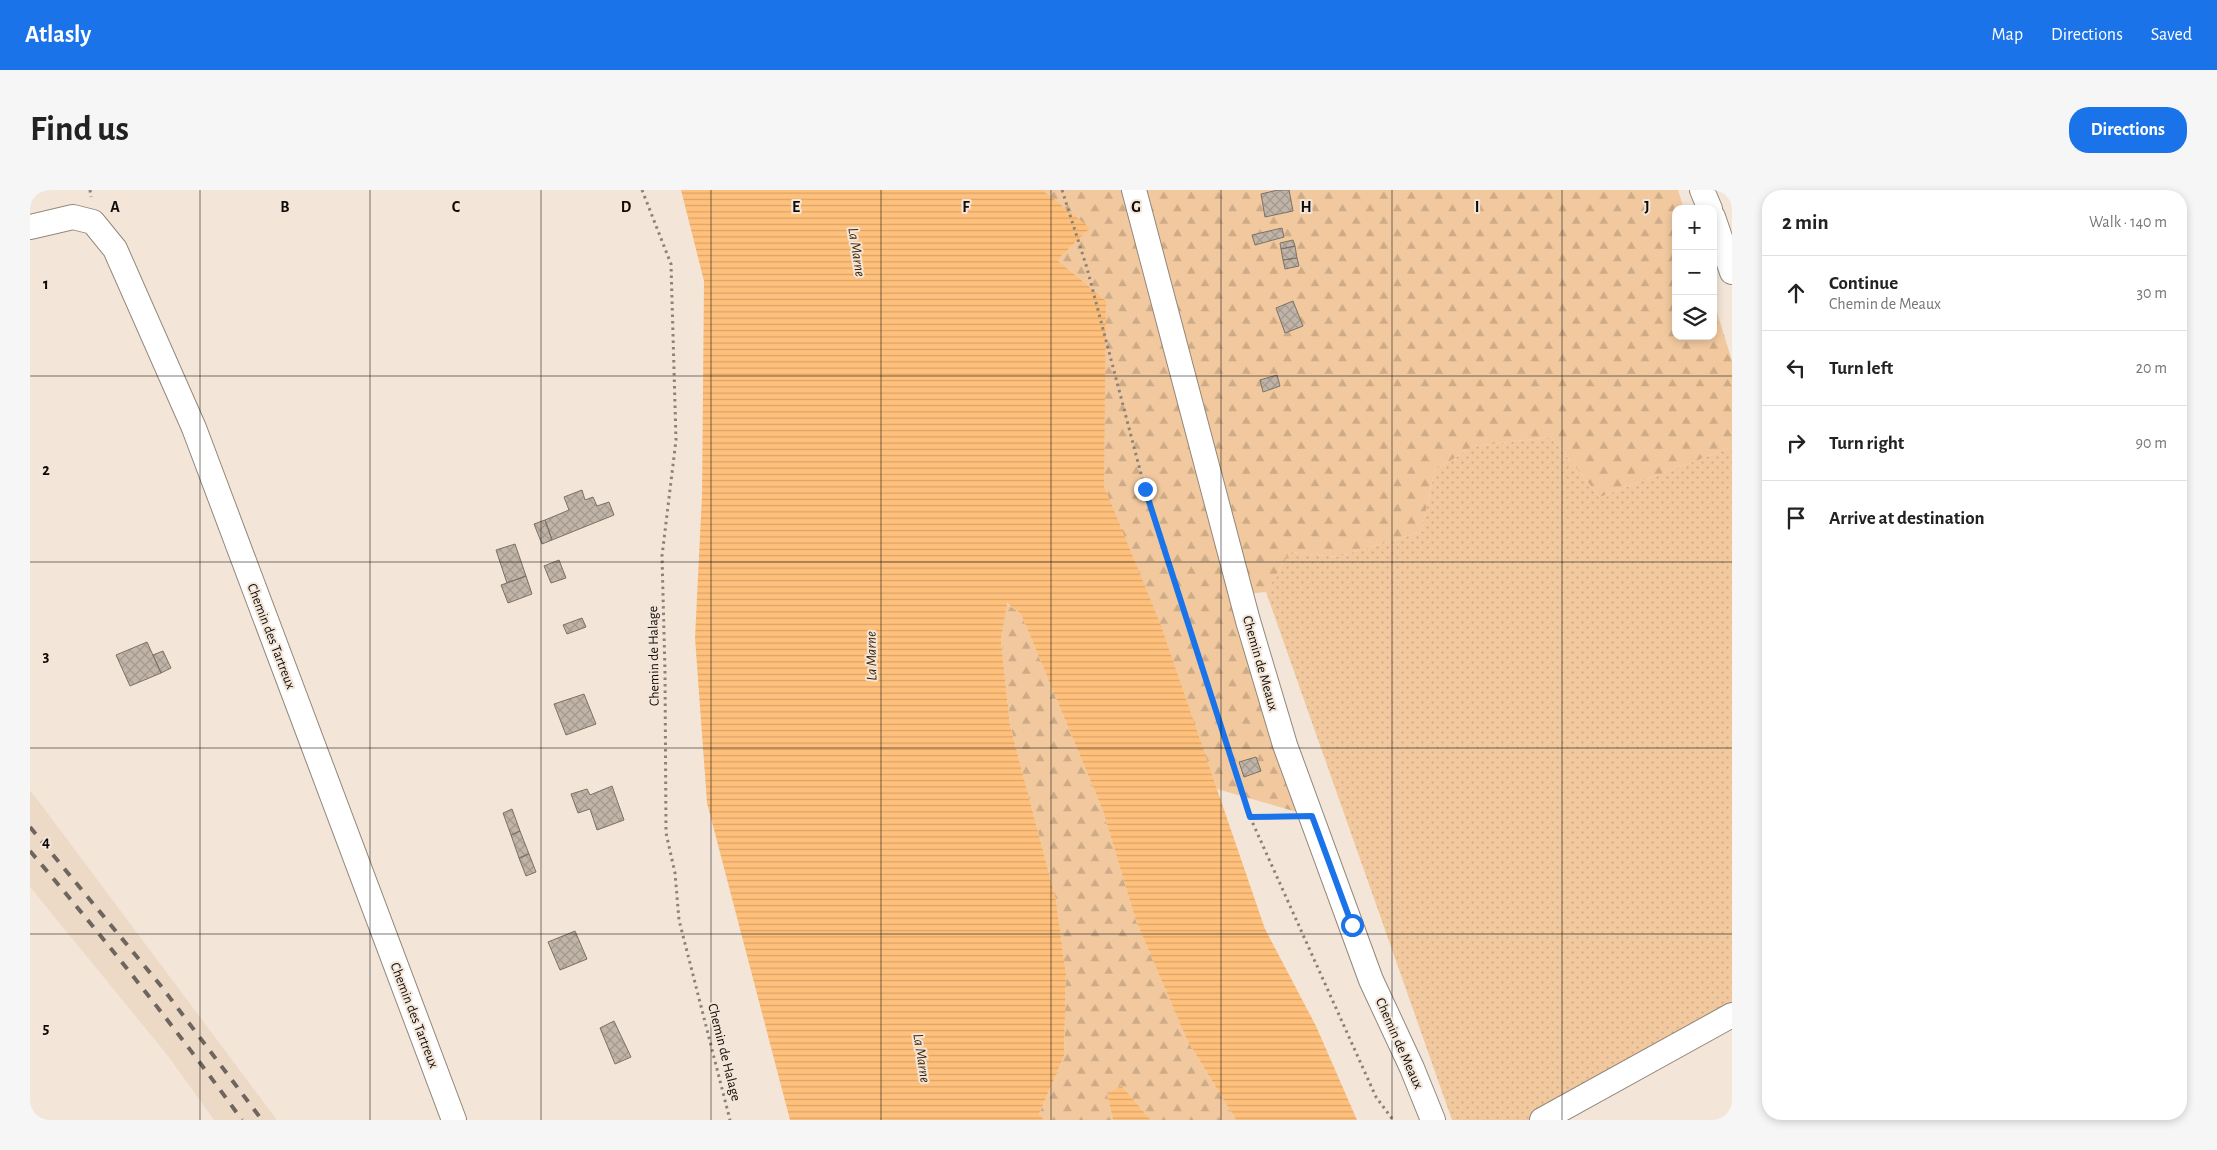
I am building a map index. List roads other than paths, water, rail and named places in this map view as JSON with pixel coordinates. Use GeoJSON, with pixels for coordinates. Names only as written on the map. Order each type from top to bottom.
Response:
{"type":"FeatureCollection","features":[{"type":"Feature","properties":{"kind":"street","name":"Chemin de Meaux"},"geometry":{"type":"LineString","coordinates":[[1134,190],[1248,620],[1285,745],[1371,980],[1412,1068],[1433,1120]]}},
{"type":"Feature","properties":{"kind":"street"},"geometry":{"type":"LineString","coordinates":[[1702,190],[1708,205]]}},
{"type":"Feature","properties":{"kind":"street","name":"Chemin des Tartreux"},"geometry":{"type":"LineString","coordinates":[[30,227],[72,217],[93,222],[115,249],[194,428],[454,1120]]}},
{"type":"Feature","properties":{"kind":"street"},"geometry":{"type":"LineString","coordinates":[[1717,229],[1732,272]]}},
{"type":"Feature","properties":{"kind":"street"},"geometry":{"type":"LineString","coordinates":[[1542,1120],[1732,1016]]}},
{"type":"Feature","properties":{"kind":"water","name":"La Marne"},"geometry":{"type":"Polygon","coordinates":[[[681,190],[1042,190],[1090,228],[1057,260],[1106,301],[1104,486],[1160,623],[1265,929],[1316,1026],[1357,1120],[1236,1120],[1187,1040],[1136,921],[1103,811],[1021,614],[1007,603],[1001,640],[1010,725],[1056,900],[1066,974],[1064,1056],[1039,1114],[1044,1120],[790,1120],[707,803],[695,638],[702,495],[704,281],[681,190]]]}},
{"type":"Feature","properties":{"kind":"water"},"geometry":{"type":"Polygon","coordinates":[[[1121,1085],[1151,1120],[1113,1120],[1107,1094],[1121,1085]]]}},
{"type":"Feature","properties":{"kind":"railway"},"geometry":{"type":"LineString","coordinates":[[30,827],[161,986],[262,1120]]}},
{"type":"Feature","properties":{"kind":"railway"},"geometry":{"type":"LineString","coordinates":[[30,851],[139,983],[242,1120]]}}]}
